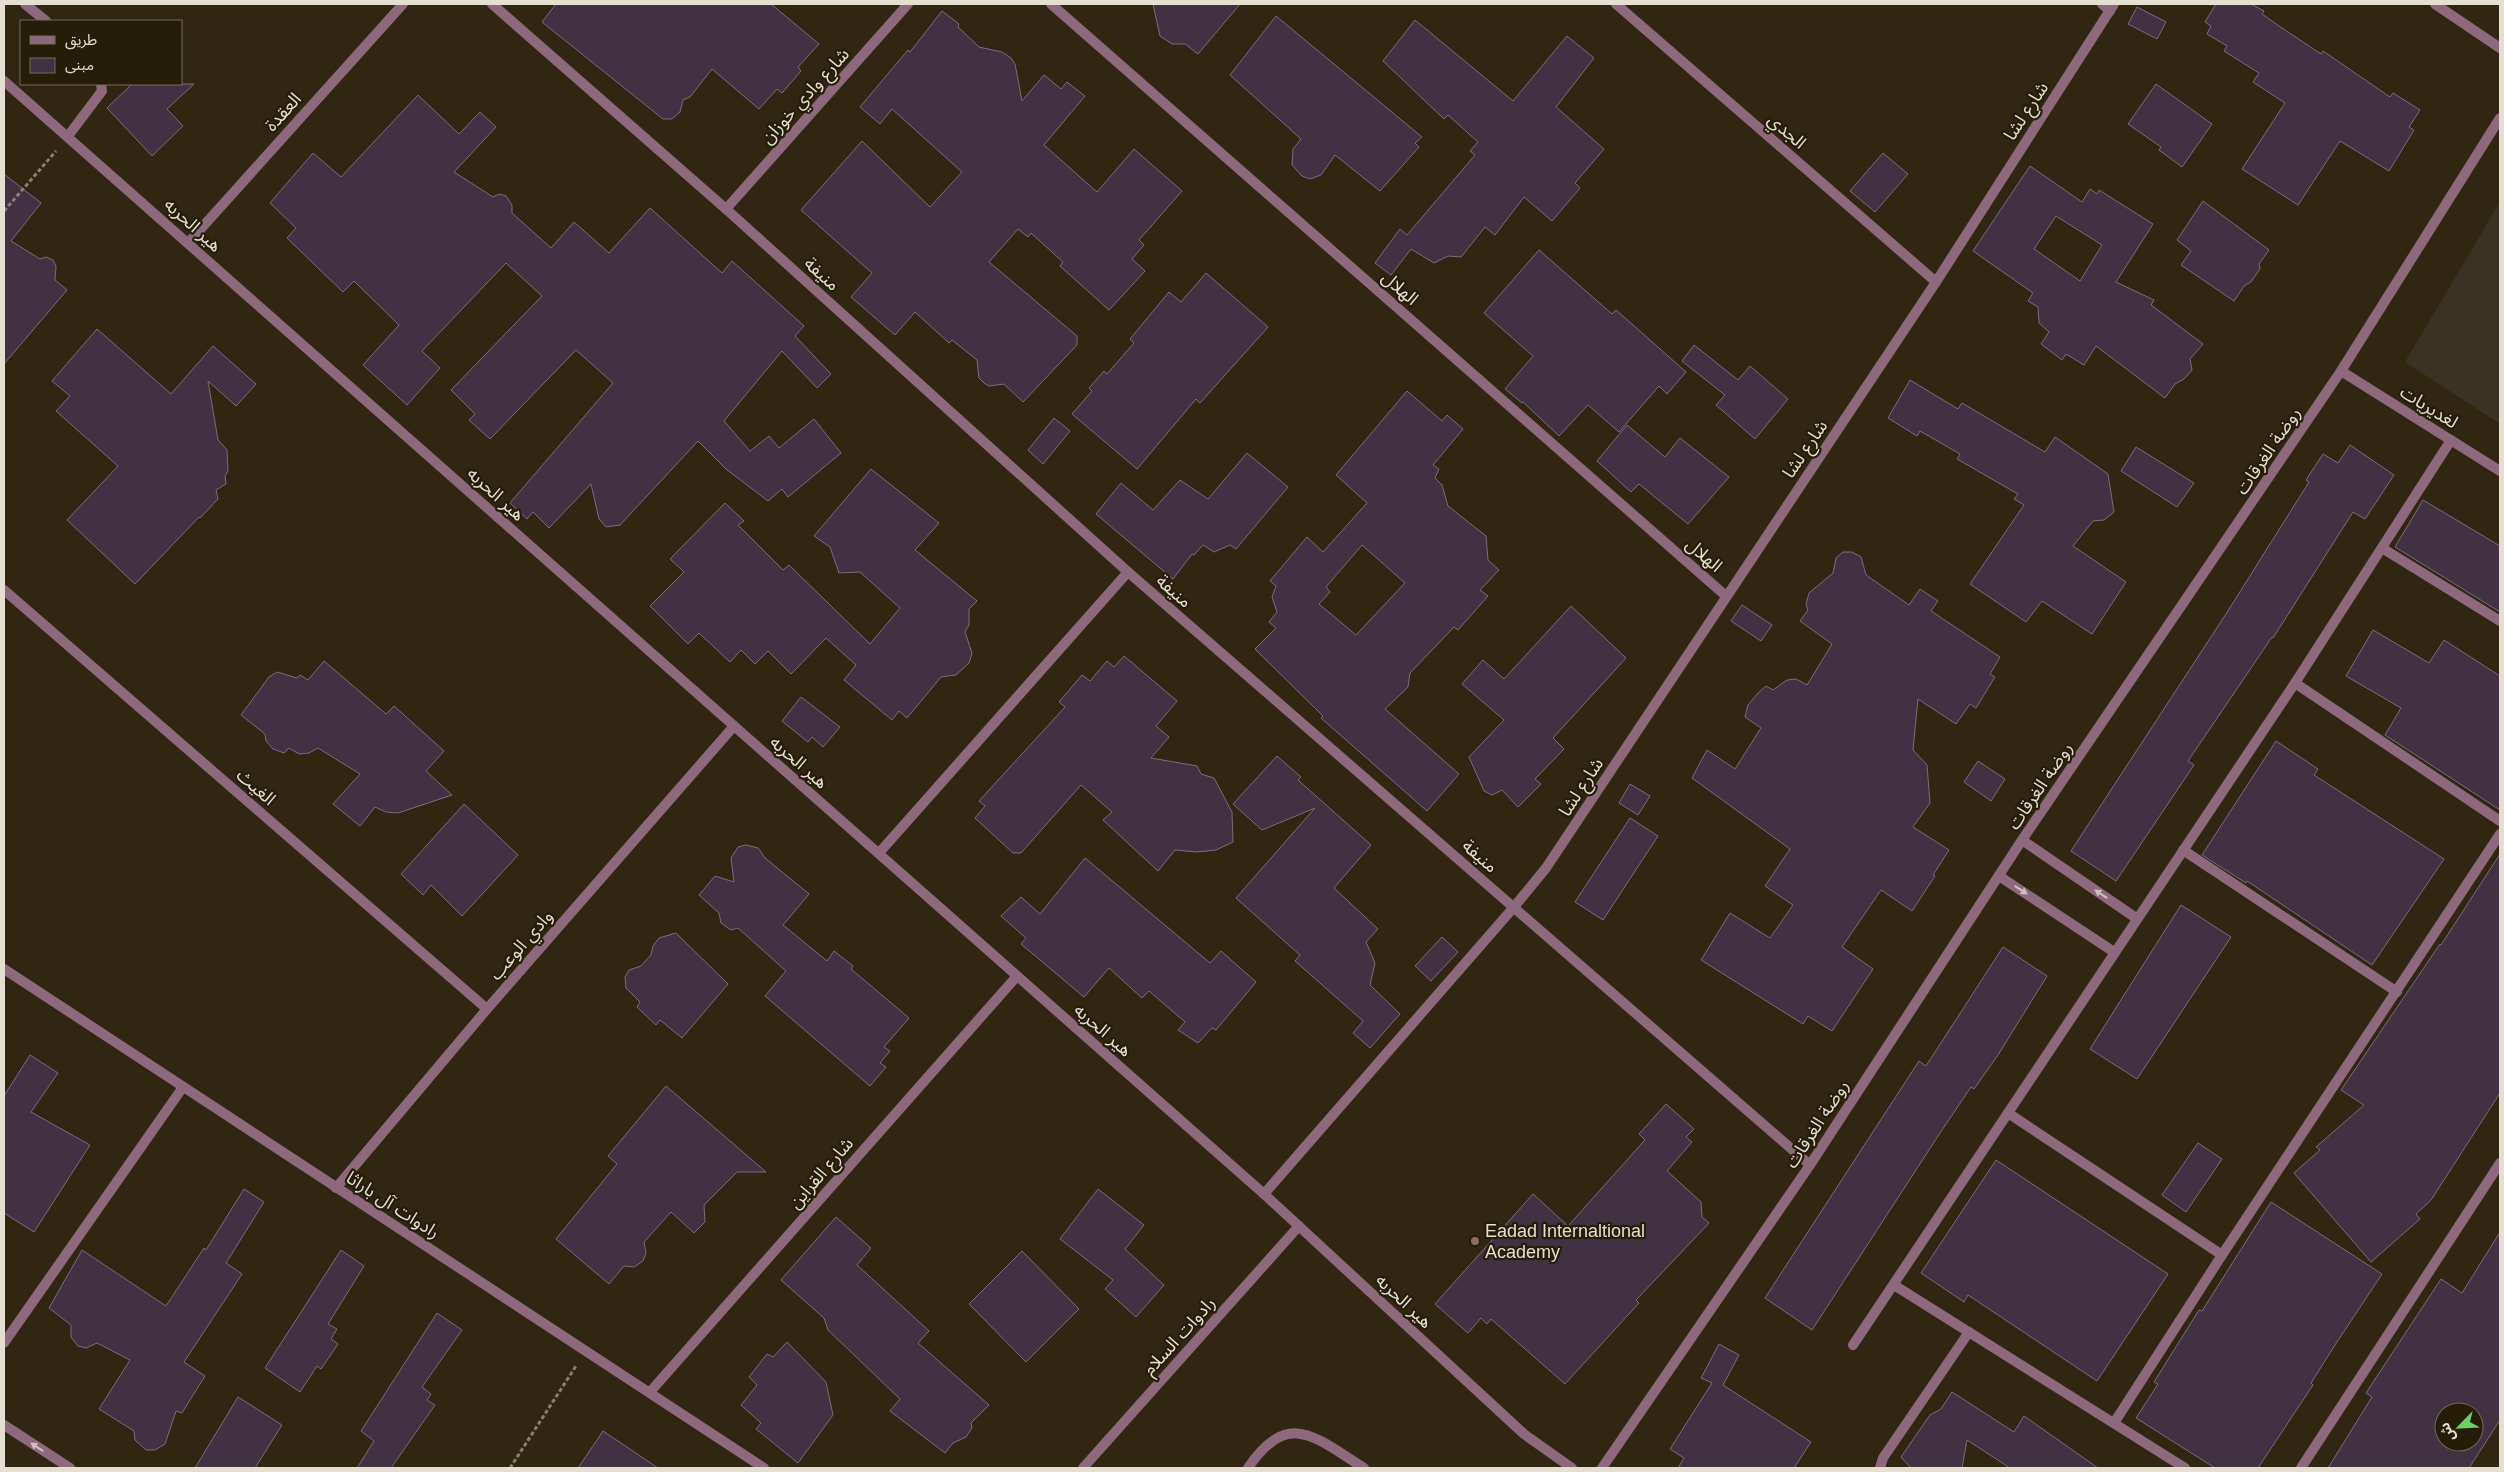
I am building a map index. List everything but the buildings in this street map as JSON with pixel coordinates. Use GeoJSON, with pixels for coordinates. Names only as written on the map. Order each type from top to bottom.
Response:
{"type":"FeatureCollection","features":[{"type":"Feature","properties":{"kind":"street"},"geometry":{"type":"LineString","coordinates":[[25,4],[45,20]]}},
{"type":"Feature","properties":{"kind":"street","name":"العقدة"},"geometry":{"type":"LineString","coordinates":[[188,242],[403,4]]}},
{"type":"Feature","properties":{"kind":"street","name":"منيفة"},"geometry":{"type":"LineString","coordinates":[[492,4],[726,209],[1128,572],[1810,1165]]}},
{"type":"Feature","properties":{"kind":"street","name":"شارع وادي خوزان"},"geometry":{"type":"LineString","coordinates":[[726,209],[908,4]]}},
{"type":"Feature","properties":{"kind":"street","name":"الهلال"},"geometry":{"type":"LineString","coordinates":[[1051,4],[1726,596]]}},
{"type":"Feature","properties":{"kind":"street","name":"الجدي"},"geometry":{"type":"LineString","coordinates":[[1616,4],[1936,282]]}},
{"type":"Feature","properties":{"kind":"street"},"geometry":{"type":"LineString","coordinates":[[2435,4],[2500,48]]}},
{"type":"Feature","properties":{"kind":"street","name":"شارع لشا"},"geometry":{"type":"LineString","coordinates":[[1264,1194],[1546,868],[1936,282],[2108,6]]}},
{"type":"Feature","properties":{"kind":"street","name":"هير الحربه"},"geometry":{"type":"LineString","coordinates":[[4,81],[1264,1194],[1524,1434],[1572,1468]]}},
{"type":"Feature","properties":{"kind":"street"},"geometry":{"type":"LineString","coordinates":[[68,136],[102,91],[101,85]]}},
{"type":"Feature","properties":{"kind":"street","name":"روضة الغرقات"},"geometry":{"type":"LineString","coordinates":[[1602,1468],[1810,1165],[2022,840],[2341,371],[2500,118]]}},
{"type":"Feature","properties":{"kind":"street","name":"لغديريات"},"geometry":{"type":"LineString","coordinates":[[2341,371],[2500,471]]}},
{"type":"Feature","properties":{"kind":"street"},"geometry":{"type":"LineString","coordinates":[[1853,1345],[2136,918],[2295,683],[2451,440]]}},
{"type":"Feature","properties":{"kind":"street"},"geometry":{"type":"LineString","coordinates":[[2382,548],[2500,622]]}},
{"type":"Feature","properties":{"kind":"street"},"geometry":{"type":"LineString","coordinates":[[879,853],[1128,572]]}},
{"type":"Feature","properties":{"kind":"street","name":"الغيث"},"geometry":{"type":"LineString","coordinates":[[4,590],[487,1009]]}},
{"type":"Feature","properties":{"kind":"street"},"geometry":{"type":"LineString","coordinates":[[2295,683],[2500,821]]}},
{"type":"Feature","properties":{"kind":"street","name":"وادي الوعب"},"geometry":{"type":"LineString","coordinates":[[336,1188],[487,1009],[734,726]]}},
{"type":"Feature","properties":{"kind":"street"},"geometry":{"type":"LineString","coordinates":[[2114,1424],[2222,1255],[2500,834]]}},
{"type":"Feature","properties":{"kind":"street"},"geometry":{"type":"LineString","coordinates":[[2022,840],[2136,918]]}},
{"type":"Feature","properties":{"kind":"street"},"geometry":{"type":"LineString","coordinates":[[2182,850],[2397,992]]}},
{"type":"Feature","properties":{"kind":"street"},"geometry":{"type":"LineString","coordinates":[[1999,876],[2114,952]]}},
{"type":"Feature","properties":{"kind":"street","name":"رادوات آل باراثا"},"geometry":{"type":"LineString","coordinates":[[4,969],[764,1468]]}},
{"type":"Feature","properties":{"kind":"street","name":"شارع القراين"},"geometry":{"type":"LineString","coordinates":[[650,1392],[1017,976]]}},
{"type":"Feature","properties":{"kind":"street"},"geometry":{"type":"LineString","coordinates":[[4,1343],[183,1087]]}},
{"type":"Feature","properties":{"kind":"street"},"geometry":{"type":"LineString","coordinates":[[2008,1113],[2222,1255]]}},
{"type":"Feature","properties":{"kind":"street"},"geometry":{"type":"LineString","coordinates":[[2301,1468],[2500,1163]]}},
{"type":"Feature","properties":{"kind":"street","name":"رادوات السلام"},"geometry":{"type":"LineString","coordinates":[[1083,1468],[1299,1226]]}},
{"type":"Feature","properties":{"kind":"street"},"geometry":{"type":"LineString","coordinates":[[1894,1284],[2185,1468]]}},
{"type":"Feature","properties":{"kind":"street"},"geometry":{"type":"LineString","coordinates":[[1880,1468],[1883,1458],[1970,1332]]}},
{"type":"Feature","properties":{"kind":"street"},"geometry":{"type":"LineString","coordinates":[[4,1425],[70,1468]]}},
{"type":"Feature","properties":{"kind":"street"},"geometry":{"type":"LineString","coordinates":[[1248,1468],[1269,1442],[1283,1434],[1300,1433],[1314,1437],[1364,1468]]}},
{"type":"Feature","properties":{"kind":"path"},"geometry":{"type":"LineString","coordinates":[[4,211],[68,136]]}},
{"type":"Feature","properties":{"kind":"path"},"geometry":{"type":"LineString","coordinates":[[510,1468],[586,1351]]}},
{"type":"Feature","properties":{"kind":"shaded area"},"geometry":{"type":"Polygon","coordinates":[[[2500,202],[2500,424],[2405,362],[2500,202]]]}},
{"type":"Feature","properties":{"kind":"place","name":"Eadad Internaltional Academy"},"geometry":{"type":"Point","coordinates":[1475,1241]}}]}
